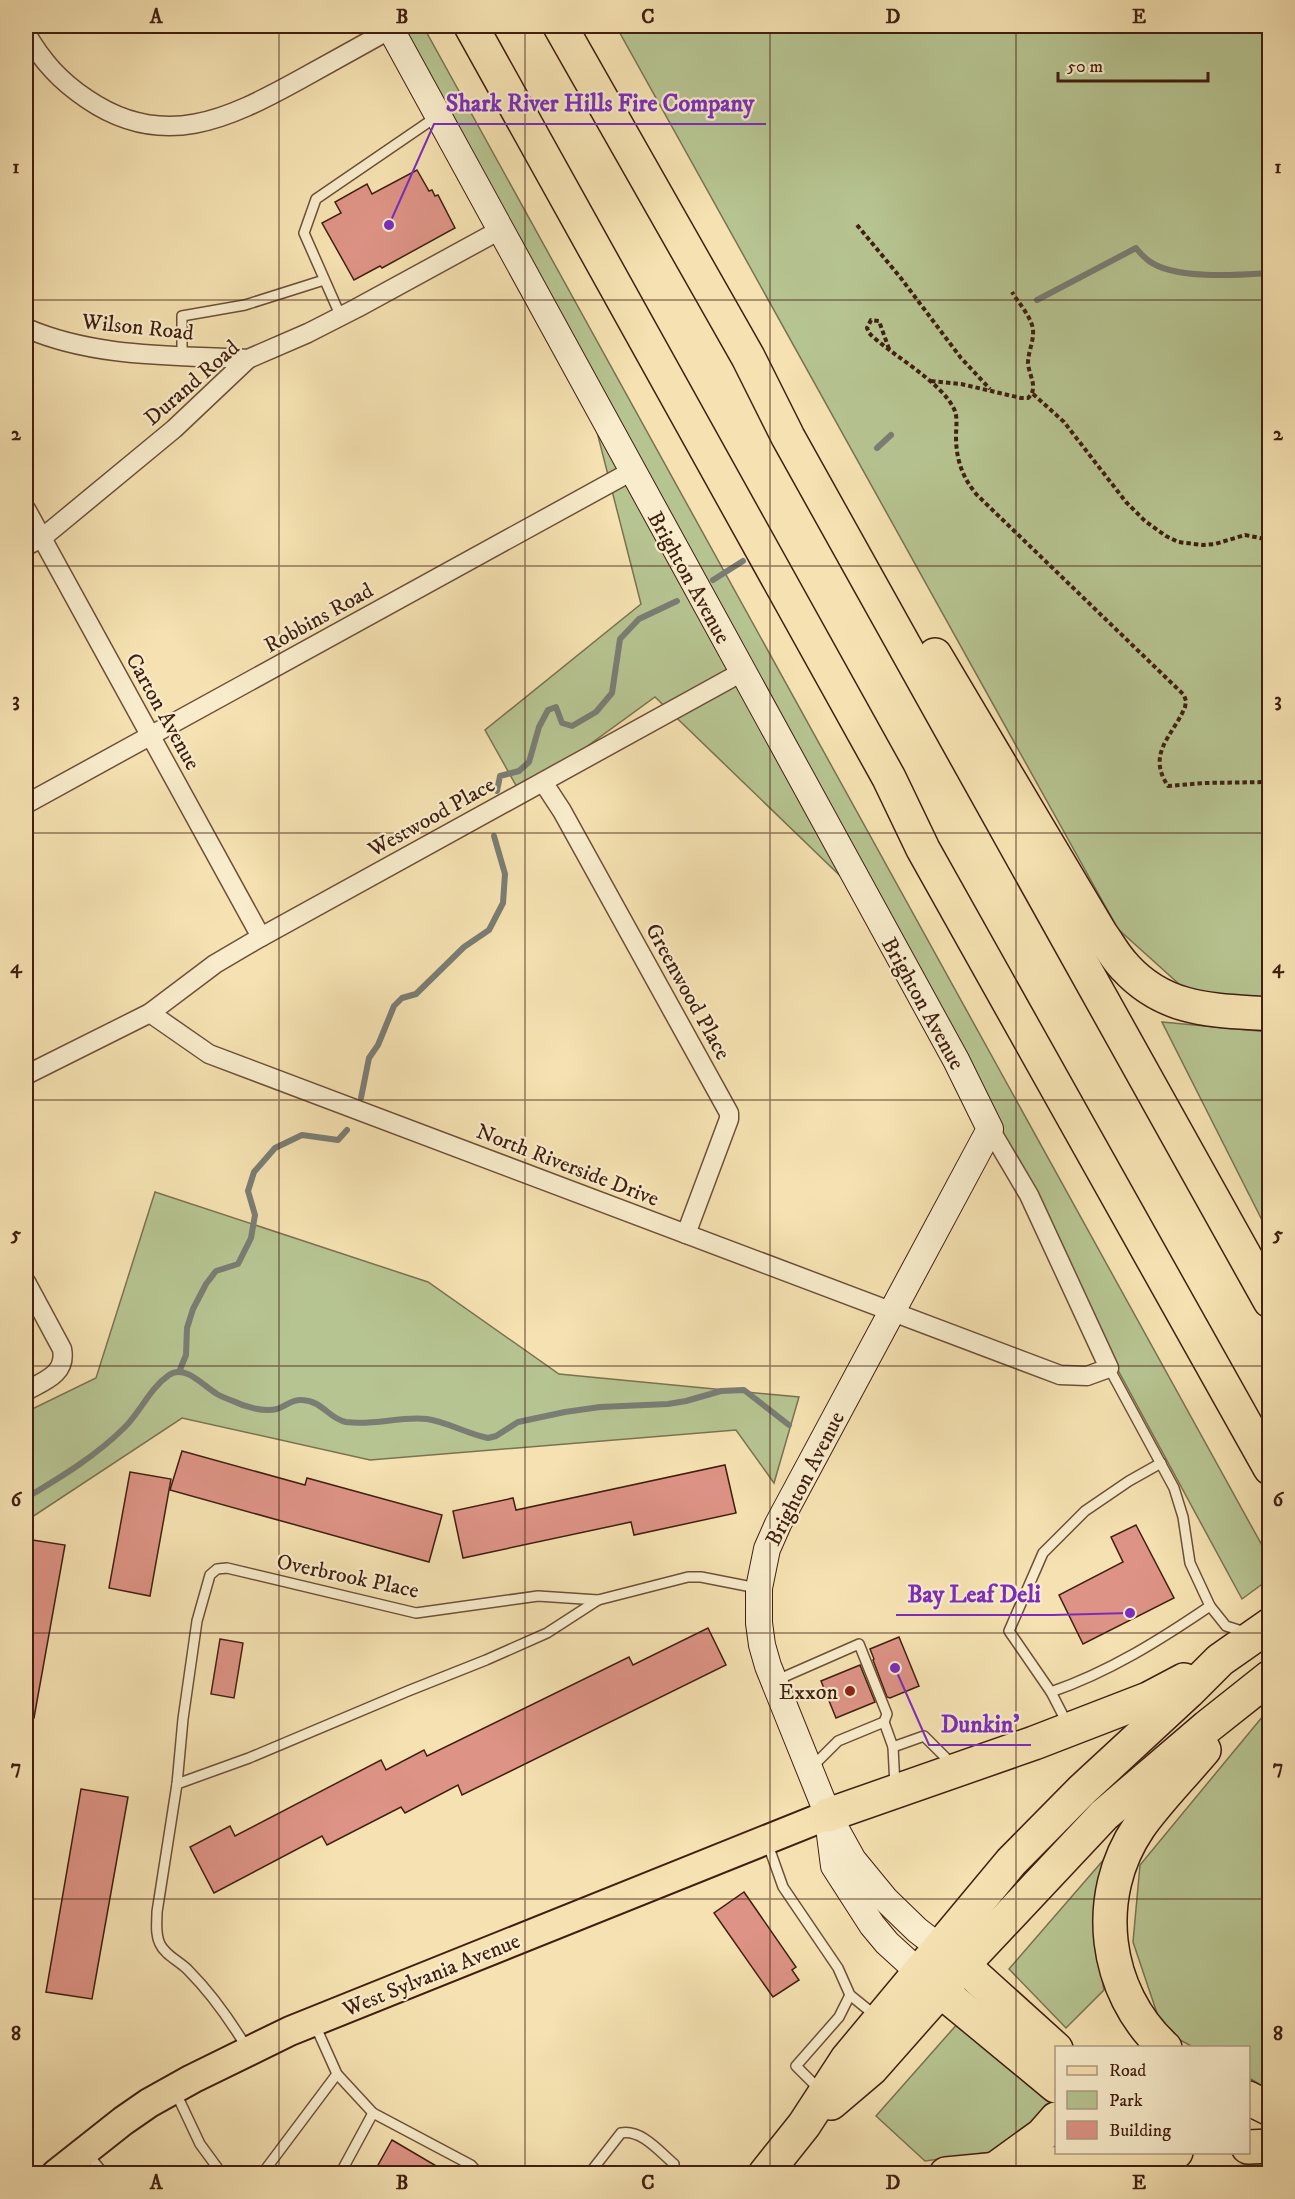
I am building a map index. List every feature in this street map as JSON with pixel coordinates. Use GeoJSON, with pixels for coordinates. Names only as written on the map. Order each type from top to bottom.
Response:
{"type":"FeatureCollection","features":[{"type":"Feature","properties":{"kind":"highway"},"geometry":{"type":"LineString","coordinates":[[471,26],[890,778],[923,849],[1269,1468]]}},
{"type":"Feature","properties":{"kind":"highway"},"geometry":{"type":"LineString","coordinates":[[560,26],[748,357],[788,437],[1269,1301]]}},
{"type":"Feature","properties":{"kind":"highway"},"geometry":{"type":"LineString","coordinates":[[748,357],[799,427],[1101,934],[1124,966],[1154,992],[1194,1008],[1269,1014]]}},
{"type":"Feature","properties":{"kind":"highway"},"geometry":{"type":"LineString","coordinates":[[828,1815],[958,1770],[1148,1699],[1220,1660],[1262,1630]]}},
{"type":"Feature","properties":{"kind":"highway"},"geometry":{"type":"LineString","coordinates":[[804,2125],[871,2069],[929,1982],[951,1956],[1027,1846],[1115,1758],[1220,1660]]}},
{"type":"Feature","properties":{"kind":"highway"},"geometry":{"type":"LineString","coordinates":[[951,1956],[1104,1815],[1261,1684]]}},
{"type":"Feature","properties":{"kind":"highway"},"geometry":{"type":"LineString","coordinates":[[1163,2046],[1140,2020],[1128,2000],[1116,1971],[1110,1944],[1109,1916],[1113,1887],[1124,1854],[1139,1827],[1261,1684]]}},
{"type":"Feature","properties":{"kind":"highway"},"geometry":{"type":"LineString","coordinates":[[951,1956],[1055,2048]]}},
{"type":"Feature","properties":{"kind":"highway"},"geometry":{"type":"LineString","coordinates":[[765,2174],[804,2125],[847,2059],[880,2019],[929,1982]]}},
{"type":"Feature","properties":{"kind":"highway"},"geometry":{"type":"LineString","coordinates":[[929,1982],[1055,2085]]}},
{"type":"Feature","properties":{"kind":"highway"},"geometry":{"type":"LineString","coordinates":[[1250,2099],[1269,2109]]}},
{"type":"Feature","properties":{"kind":"highway"},"geometry":{"type":"LineString","coordinates":[[1250,2112],[1269,2109]]}},
{"type":"Feature","properties":{"kind":"highway"},"geometry":{"type":"LineString","coordinates":[[995,2169],[1042,2135],[1055,2120]]}},
{"type":"Feature","properties":{"kind":"highway"},"geometry":{"type":"LineString","coordinates":[[1250,2147],[1269,2146]]}},
{"type":"Feature","properties":{"kind":"highway"},"geometry":{"type":"LineString","coordinates":[[946,2174],[1156,2154]]}},
{"type":"Feature","properties":{"kind":"main road","name":"West Sylvania Avenue"},"geometry":{"type":"LineString","coordinates":[[56,2174],[123,2121],[174,2089],[248,2050],[314,2021],[828,1815]]}},
{"type":"Feature","properties":{"kind":"street"},"geometry":{"type":"LineString","coordinates":[[26,33],[38,54],[66,86],[101,109],[141,123],[165,126],[202,123],[225,117],[258,103],[390,27]]}},
{"type":"Feature","properties":{"kind":"street","name":"Brighton Avenue"},"geometry":{"type":"LineString","coordinates":[[390,27],[956,1060],[990,1129],[1029,1195],[1108,1368]]}},
{"type":"Feature","properties":{"kind":"street","name":"Durand Road"},"geometry":{"type":"LineString","coordinates":[[34,542],[174,429],[248,359],[341,316],[500,230]]}},
{"type":"Feature","properties":{"kind":"street","name":"Wilson Road"},"geometry":{"type":"LineString","coordinates":[[26,328],[87,347],[111,351],[248,359]]}},
{"type":"Feature","properties":{"kind":"street","name":"Robbins Road"},"geometry":{"type":"LineString","coordinates":[[26,804],[632,471]]}},
{"type":"Feature","properties":{"kind":"street","name":"Carton Avenue"},"geometry":{"type":"LineString","coordinates":[[26,509],[34,542],[150,736],[261,937]]}},
{"type":"Feature","properties":{"kind":"street","name":"Westwood Place"},"geometry":{"type":"LineString","coordinates":[[150,1013],[215,964],[261,937],[742,672]]}},
{"type":"Feature","properties":{"kind":"street","name":"Greenwood Place"},"geometry":{"type":"LineString","coordinates":[[543,782],[562,811],[729,1113],[729,1119],[686,1234]]}},
{"type":"Feature","properties":{"kind":"street"},"geometry":{"type":"LineString","coordinates":[[26,1075],[150,1013]]}},
{"type":"Feature","properties":{"kind":"street","name":"North Riverside Drive"},"geometry":{"type":"LineString","coordinates":[[150,1013],[209,1054],[1060,1376],[1087,1376],[1108,1368]]}},
{"type":"Feature","properties":{"kind":"street","name":"Brighton Avenue"},"geometry":{"type":"LineString","coordinates":[[951,1956],[917,1930],[885,1899],[853,1860],[828,1815],[774,1681],[762,1645],[759,1623],[759,1588],[767,1549],[778,1524],[990,1129]]}},
{"type":"Feature","properties":{"kind":"street"},"geometry":{"type":"LineString","coordinates":[[26,1282],[62,1348],[63,1356],[62,1365],[54,1376],[26,1391]]}},
{"type":"Feature","properties":{"kind":"street","name":"Brighton Avenue"},"geometry":{"type":"LineString","coordinates":[[828,1815],[834,1866],[886,1943],[929,1982]]}},
{"type":"Feature","properties":{"kind":"lane"},"geometry":{"type":"LineString","coordinates":[[341,316],[304,233],[316,199],[438,116]]}},
{"type":"Feature","properties":{"kind":"lane"},"geometry":{"type":"LineString","coordinates":[[182,355],[182,316],[245,305],[324,280]]}},
{"type":"Feature","properties":{"kind":"lane"},"geometry":{"type":"LineString","coordinates":[[1108,1368],[1174,1488],[1183,1517],[1190,1563],[1209,1606],[1226,1626],[1262,1630]]}},
{"type":"Feature","properties":{"kind":"lane"},"geometry":{"type":"LineString","coordinates":[[1070,1729],[1052,1692],[1009,1631],[1042,1553],[1085,1511],[1129,1481],[1161,1463]]}},
{"type":"Feature","properties":{"kind":"lane","name":"Overbrook Place"},"geometry":{"type":"LineString","coordinates":[[177,1784],[183,1719],[197,1620],[210,1575],[217,1569],[227,1568],[416,1612],[538,1596],[598,1600],[688,1577],[701,1577],[759,1588]]}},
{"type":"Feature","properties":{"kind":"lane"},"geometry":{"type":"LineString","coordinates":[[248,2050],[227,2016],[189,1970],[164,1950],[159,1943],[156,1931],[157,1912],[177,1784],[249,1758],[486,1660],[547,1633],[598,1600]]}},
{"type":"Feature","properties":{"kind":"lane"},"geometry":{"type":"LineString","coordinates":[[1052,1692],[1081,1682],[1113,1666],[1168,1634],[1209,1606]]}},
{"type":"Feature","properties":{"kind":"lane"},"geometry":{"type":"LineString","coordinates":[[774,1681],[859,1644],[887,1714],[884,1722],[893,1747],[895,1791]]}},
{"type":"Feature","properties":{"kind":"lane"},"geometry":{"type":"LineString","coordinates":[[810,1770],[838,1741],[884,1722]]}},
{"type":"Feature","properties":{"kind":"lane"},"geometry":{"type":"LineString","coordinates":[[893,1747],[924,1736],[958,1770]]}},
{"type":"Feature","properties":{"kind":"lane"},"geometry":{"type":"LineString","coordinates":[[766,1839],[783,1887],[838,1968],[850,1995],[880,2019]]}},
{"type":"Feature","properties":{"kind":"lane"},"geometry":{"type":"LineString","coordinates":[[824,2094],[796,2066],[839,2017],[850,1995]]}},
{"type":"Feature","properties":{"kind":"lane"},"geometry":{"type":"LineString","coordinates":[[314,2021],[337,2074],[373,2113],[471,2165],[478,2174]]}},
{"type":"Feature","properties":{"kind":"lane"},"geometry":{"type":"LineString","coordinates":[[262,2174],[337,2074]]}},
{"type":"Feature","properties":{"kind":"lane"},"geometry":{"type":"LineString","coordinates":[[174,2089],[200,2144],[222,2174]]}},
{"type":"Feature","properties":{"kind":"lane"},"geometry":{"type":"LineString","coordinates":[[340,2174],[373,2113]]}},
{"type":"Feature","properties":{"kind":"lane"},"geometry":{"type":"LineString","coordinates":[[589,2174],[621,2133],[630,2132],[638,2134],[674,2164],[674,2174]]}},
{"type":"Feature","properties":{"kind":"lane"},"geometry":{"type":"LineString","coordinates":[[85,2151],[104,2174]]}},
{"type":"Feature","properties":{"kind":"path"},"geometry":{"type":"LineString","coordinates":[[857,225],[900,276],[961,358],[991,389]]}},
{"type":"Feature","properties":{"kind":"path"},"geometry":{"type":"LineString","coordinates":[[930,381],[991,389],[1021,398],[1028,398],[1033,393],[1028,360],[1033,331],[1026,314],[1012,292]]}},
{"type":"Feature","properties":{"kind":"path"},"geometry":{"type":"LineString","coordinates":[[889,349],[882,325],[879,321],[871,320],[867,328],[869,333],[889,349],[930,381],[955,410],[957,458],[971,488],[1067,584],[1113,625],[1184,695],[1185,707],[1159,757],[1162,775],[1168,786],[1269,782]]}},
{"type":"Feature","properties":{"kind":"path"},"geometry":{"type":"LineString","coordinates":[[1033,393],[1064,423],[1126,502],[1166,536],[1178,542],[1203,545],[1215,544],[1245,535],[1269,540]]}},
{"type":"Feature","properties":{"kind":"green space"},"geometry":{"type":"Polygon","coordinates":[[[390,26],[423,26],[1269,1558],[1269,1579],[1242,1599],[861,896],[655,697],[549,774],[518,789],[485,730],[641,604],[585,385],[390,26]]]}},
{"type":"Feature","properties":{"kind":"green space"},"geometry":{"type":"Polygon","coordinates":[[[616,26],[1269,26],[1269,999],[1189,993],[1118,929],[616,26]]]}},
{"type":"Feature","properties":{"kind":"green space"},"geometry":{"type":"Polygon","coordinates":[[[1162,1022],[1269,1032],[1269,1234],[1162,1022]]]}},
{"type":"Feature","properties":{"kind":"green space"},"geometry":{"type":"Polygon","coordinates":[[[155,1192],[428,1282],[559,1374],[799,1397],[774,1483],[736,1430],[370,1460],[182,1418],[26,1521],[26,1412],[96,1378],[155,1192]]]}},
{"type":"Feature","properties":{"kind":"green space"},"geometry":{"type":"Polygon","coordinates":[[[1269,1711],[1269,2087],[1250,2079],[1250,2046],[1191,2046],[1163,2031],[1133,1942],[1140,1865],[1269,1711]]]}},
{"type":"Feature","properties":{"kind":"green space"},"geometry":{"type":"Polygon","coordinates":[[[1106,1857],[1094,1936],[1104,1990],[1066,2028],[1009,1969],[1106,1857]]]}},
{"type":"Feature","properties":{"kind":"green space"},"geometry":{"type":"Polygon","coordinates":[[[959,2022],[1054,2105],[999,2151],[925,2161],[876,2116],[959,2022]]]}},
{"type":"Feature","properties":{"kind":"green space"},"geometry":{"type":"Polygon","coordinates":[[[1269,2163],[1269,2173],[1152,2173],[1269,2163]]]}},
{"type":"Feature","properties":{"kind":"building"},"geometry":{"type":"Polygon","coordinates":[[[417,170],[429,191],[432,190],[435,196],[438,195],[455,228],[382,268],[380,266],[354,280],[322,223],[341,213],[335,202],[367,184],[372,194],[417,170]]]}},
{"type":"Feature","properties":{"kind":"building"},"geometry":{"type":"Polygon","coordinates":[[[182,1451],[305,1485],[307,1478],[442,1515],[429,1562],[170,1490],[182,1451]]]}},
{"type":"Feature","properties":{"kind":"building"},"geometry":{"type":"Polygon","coordinates":[[[725,1465],[736,1513],[634,1535],[631,1522],[463,1558],[453,1511],[513,1498],[516,1510],[725,1465]]]}},
{"type":"Feature","properties":{"kind":"building"},"geometry":{"type":"Polygon","coordinates":[[[130,1472],[171,1479],[150,1596],[109,1588],[130,1472]]]}},
{"type":"Feature","properties":{"kind":"building"},"geometry":{"type":"Polygon","coordinates":[[[1136,1525],[1174,1598],[1083,1644],[1059,1595],[1123,1562],[1111,1537],[1136,1525]]]}},
{"type":"Feature","properties":{"kind":"building"},"geometry":{"type":"Polygon","coordinates":[[[26,1539],[65,1545],[34,1718],[26,1718],[26,1539]]]}},
{"type":"Feature","properties":{"kind":"building"},"geometry":{"type":"Polygon","coordinates":[[[708,1628],[726,1665],[462,1795],[458,1785],[405,1813],[401,1807],[327,1845],[322,1836],[214,1893],[190,1847],[230,1826],[235,1836],[381,1760],[386,1770],[424,1750],[427,1756],[629,1657],[633,1665],[708,1628]]]}},
{"type":"Feature","properties":{"kind":"building"},"geometry":{"type":"Polygon","coordinates":[[[899,1637],[919,1686],[890,1698],[887,1697],[870,1649],[899,1637]]]}},
{"type":"Feature","properties":{"kind":"building"},"geometry":{"type":"Polygon","coordinates":[[[220,1639],[243,1643],[234,1698],[211,1694],[220,1639]]]}},
{"type":"Feature","properties":{"kind":"building","name":"Exxon"},"geometry":{"type":"Polygon","coordinates":[[[860,1665],[875,1702],[836,1718],[821,1681],[860,1665]]]}},
{"type":"Feature","properties":{"kind":"building"},"geometry":{"type":"Polygon","coordinates":[[[81,1789],[128,1797],[92,1999],[46,1992],[81,1789]]]}},
{"type":"Feature","properties":{"kind":"building"},"geometry":{"type":"Polygon","coordinates":[[[744,1892],[796,1967],[792,1970],[799,1980],[773,1997],[714,1913],[744,1892]]]}},
{"type":"Feature","properties":{"kind":"building"},"geometry":{"type":"Polygon","coordinates":[[[392,2140],[450,2174],[373,2174],[392,2140]]]}},
{"type":"Feature","properties":{"kind":"waterway"},"geometry":{"type":"LineString","coordinates":[[1037,300],[1136,248],[1149,261],[1160,267],[1191,274],[1270,273]]}},
{"type":"Feature","properties":{"kind":"waterway"},"geometry":{"type":"LineString","coordinates":[[877,448],[891,435]]}},
{"type":"Feature","properties":{"kind":"waterway"},"geometry":{"type":"LineString","coordinates":[[713,580],[743,561]]}},
{"type":"Feature","properties":{"kind":"waterway"},"geometry":{"type":"LineString","coordinates":[[497,791],[500,776],[519,771],[529,762],[539,727],[548,710],[556,707],[562,723],[572,726],[596,712],[612,693],[620,639],[639,619],[677,601]]}},
{"type":"Feature","properties":{"kind":"waterway"},"geometry":{"type":"LineString","coordinates":[[361,1098],[369,1058],[378,1045],[394,1006],[402,998],[416,994],[464,947],[489,930],[503,903],[505,874],[494,836]]}},
{"type":"Feature","properties":{"kind":"waterway"},"geometry":{"type":"LineString","coordinates":[[179,1372],[186,1355],[187,1328],[193,1309],[206,1284],[216,1271],[238,1264],[251,1238],[255,1215],[248,1191],[254,1172],[275,1148],[302,1135],[338,1140],[347,1130]]}},
{"type":"Feature","properties":{"kind":"waterway"},"geometry":{"type":"LineString","coordinates":[[26,1498],[90,1457],[114,1438],[131,1421],[156,1386],[175,1372],[188,1374],[219,1395],[254,1408],[277,1409],[302,1400],[315,1403],[346,1422],[427,1419],[488,1438],[496,1436],[518,1422],[565,1412],[600,1407],[668,1404],[721,1391],[744,1390],[789,1425]]}},
{"type":"Feature","properties":{"kind":"place","name":"Shark River Hills Fire Company"},"geometry":{"type":"Point","coordinates":[389,225]}},
{"type":"Feature","properties":{"kind":"place","name":"Bay Leaf Deli"},"geometry":{"type":"Point","coordinates":[1130,1613]}},
{"type":"Feature","properties":{"kind":"place","name":"Dunkin'"},"geometry":{"type":"Point","coordinates":[895,1668]}},
{"type":"Feature","properties":{"kind":"place","name":"Exxon"},"geometry":{"type":"Point","coordinates":[850,1691]}}]}
